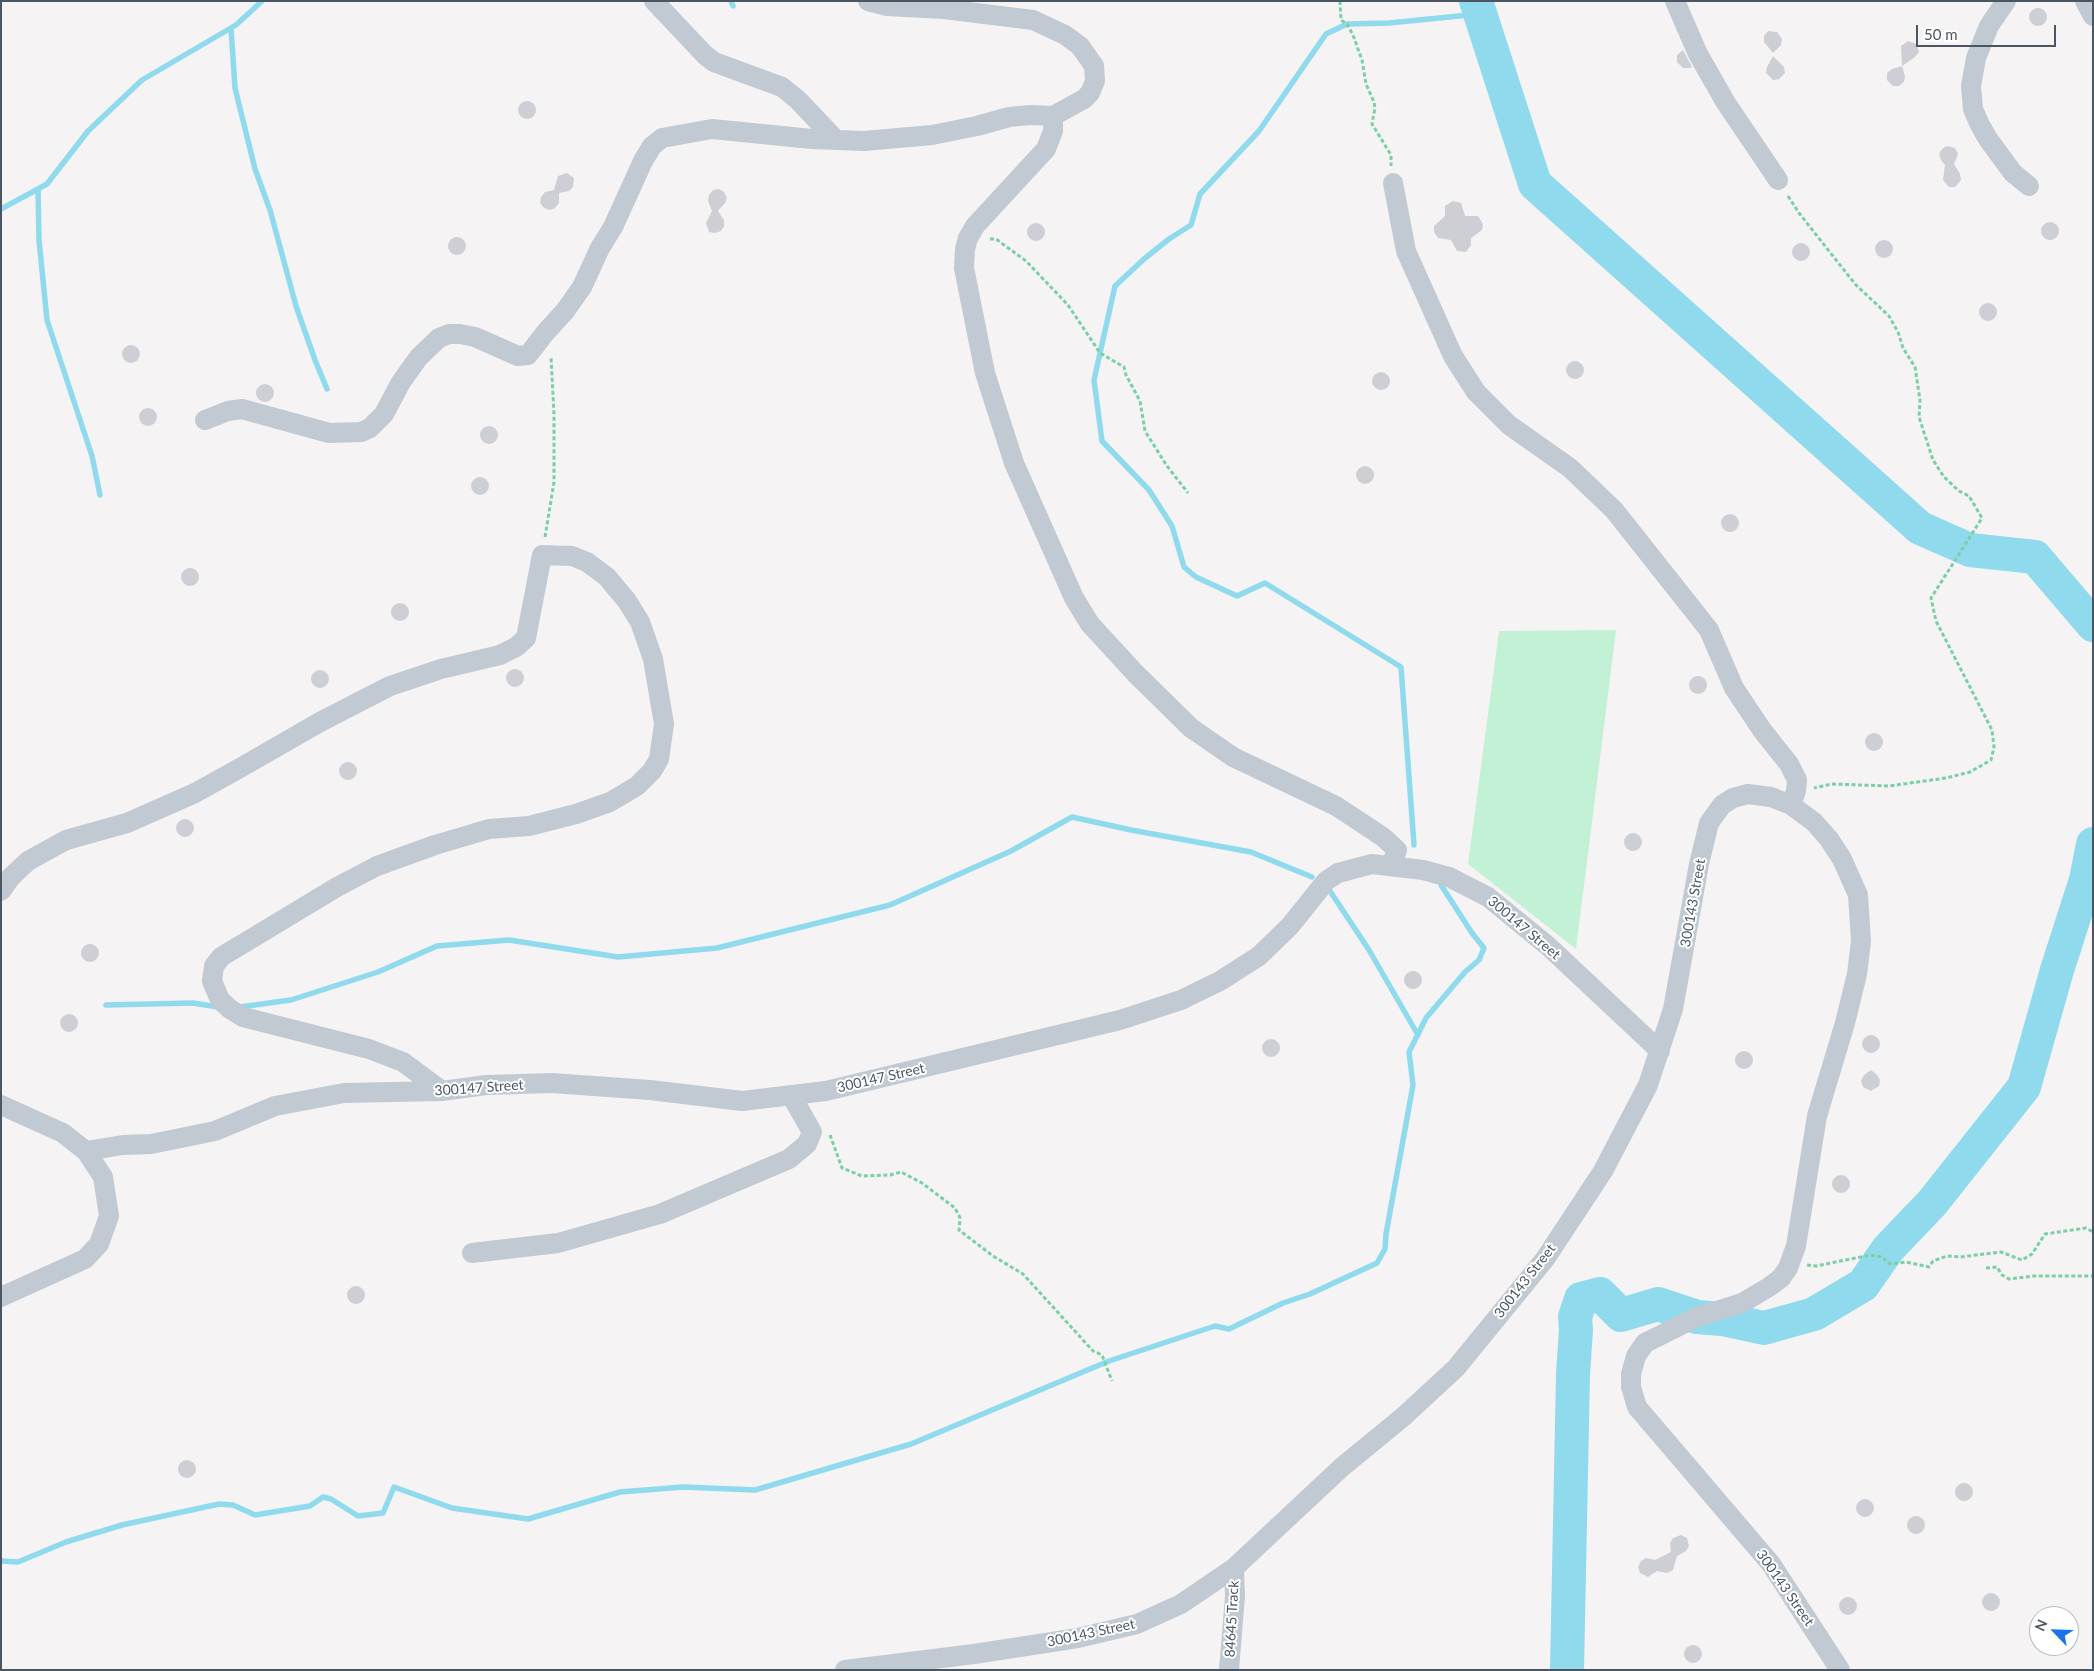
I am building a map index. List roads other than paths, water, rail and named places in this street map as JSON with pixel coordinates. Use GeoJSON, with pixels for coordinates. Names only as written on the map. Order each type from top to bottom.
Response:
{"type":"FeatureCollection","features":[{"type":"Feature","properties":{"kind":"street"},"geometry":{"type":"LineString","coordinates":[[654,1],[710,58],[722,66],[782,87],[798,100],[835,140]]}},
{"type":"Feature","properties":{"kind":"street"},"geometry":{"type":"LineString","coordinates":[[205,420],[242,409],[329,433],[361,432],[370,428],[384,414],[401,382],[419,357],[439,338],[449,334],[475,337],[523,357],[531,353],[582,287],[600,248],[613,227],[643,161],[652,146],[662,138],[712,129],[864,141],[932,135],[1009,117],[1030,115],[1053,116],[1084,99],[1096,82],[1091,59],[1080,46],[1065,35],[1033,20],[1012,16],[887,6],[868,1]]}},
{"type":"Feature","properties":{"kind":"street"},"geometry":{"type":"LineString","coordinates":[[1675,1],[1698,54],[1726,103],[1778,180]]}},
{"type":"Feature","properties":{"kind":"street"},"geometry":{"type":"LineString","coordinates":[[2006,1],[1989,26],[1976,58],[1971,86],[1974,109],[1988,139],[2013,173],[2029,186]]}},
{"type":"Feature","properties":{"kind":"street"},"geometry":{"type":"LineString","coordinates":[[2085,1],[2093,16]]}},
{"type":"Feature","properties":{"kind":"street"},"geometry":{"type":"LineString","coordinates":[[1053,116],[1053,131],[1046,149],[975,226],[968,238],[964,268],[985,373],[1014,463],[1074,598],[1090,624],[1136,674],[1191,728],[1233,757],[1336,806],[1383,837],[1397,850],[1391,866]]}},
{"type":"Feature","properties":{"kind":"street"},"geometry":{"type":"LineString","coordinates":[[1393,186],[1406,252],[1453,356],[1476,392],[1509,425],[1570,468],[1614,510],[1709,630],[1734,688],[1762,730],[1789,764],[1797,780],[1793,798]]}},
{"type":"Feature","properties":{"kind":"street"},"geometry":{"type":"LineString","coordinates":[[1,891],[11,877],[28,861],[66,840],[127,823],[195,793],[320,722],[390,686],[441,669],[500,655],[526,638],[542,555],[572,556],[587,562],[607,577],[627,601],[640,622],[653,659],[664,724],[659,759],[652,771],[637,786],[610,802],[576,814],[529,826],[489,829],[435,845],[378,866],[337,886],[221,957],[214,966],[212,975],[220,1000],[243,1017],[369,1050],[403,1062],[442,1091]]}},
{"type":"Feature","properties":{"kind":"street","name":"300143 Street"},"geometry":{"type":"LineString","coordinates":[[845,1670],[1068,1640],[1137,1624],[1181,1604],[1234,1568],[1342,1468],[1403,1418],[1456,1368],[1545,1260],[1603,1170],[1648,1085],[1673,1009],[1699,864],[1709,823],[1722,804],[1733,798],[1748,794],[1793,798],[1829,839],[1842,859],[1858,895],[1861,941],[1857,974],[1817,1116],[1796,1246],[1790,1264],[1781,1278],[1742,1303],[1696,1317],[1645,1343],[1636,1356],[1631,1374],[1631,1386],[1637,1407],[1771,1564],[1840,1670]]}},
{"type":"Feature","properties":{"kind":"street","name":"300147 Street"},"geometry":{"type":"LineString","coordinates":[[86,1152],[123,1145],[151,1144],[215,1131],[275,1106],[344,1093],[442,1091],[486,1085],[552,1084],[650,1090],[742,1101],[826,1091],[1120,1020],[1181,1000],[1220,982],[1258,956],[1290,926],[1316,891],[1326,881],[1338,874],[1372,864],[1423,870],[1449,877],[1488,896],[1548,946],[1660,1051]]}},
{"type":"Feature","properties":{"kind":"street"},"geometry":{"type":"LineString","coordinates":[[472,1253],[558,1243],[660,1214],[789,1159],[802,1150],[811,1139],[812,1132],[791,1095]]}},
{"type":"Feature","properties":{"kind":"street"},"geometry":{"type":"LineString","coordinates":[[1,1105],[63,1133],[86,1152],[103,1177],[109,1216],[98,1244],[85,1258],[1,1297]]}},
{"type":"Feature","properties":{"kind":"street","name":"84645 Track"},"geometry":{"type":"LineString","coordinates":[[1229,1670],[1235,1596],[1234,1568]]}},
{"type":"Feature","properties":{"kind":"waterway"},"geometry":{"type":"LineString","coordinates":[[1,209],[47,184],[88,131],[142,80],[236,25],[262,1]]}},
{"type":"Feature","properties":{"kind":"waterway"},"geometry":{"type":"LineString","coordinates":[[731,1],[733,6]]}},
{"type":"Feature","properties":{"kind":"waterway"},"geometry":{"type":"LineString","coordinates":[[1476,1],[1535,184],[1920,528],[1970,550],[2035,557],[2093,625]]}},
{"type":"Feature","properties":{"kind":"waterway"},"geometry":{"type":"LineString","coordinates":[[1414,845],[1401,667],[1265,583],[1237,596],[1196,577],[1184,567],[1172,526],[1149,490],[1102,441],[1094,380],[1115,286],[1144,259],[1169,239],[1191,225],[1200,194],[1259,131],[1326,34],[1347,24],[1389,23],[1479,14]]}},
{"type":"Feature","properties":{"kind":"waterway"},"geometry":{"type":"LineString","coordinates":[[231,28],[235,88],[255,169],[270,210],[296,306],[327,389]]}},
{"type":"Feature","properties":{"kind":"waterway"},"geometry":{"type":"LineString","coordinates":[[38,189],[39,240],[47,320],[92,456],[100,495]]}},
{"type":"Feature","properties":{"kind":"waterway"},"geometry":{"type":"LineString","coordinates":[[240,1007],[291,1000],[378,972],[437,946],[509,940],[618,957],[717,948],[890,905],[1011,851],[1072,817],[1251,852],[1312,877]]}},
{"type":"Feature","properties":{"kind":"waterway"},"geometry":{"type":"LineString","coordinates":[[1567,1670],[1575,1317],[1581,1299],[1600,1294],[1621,1315],[1658,1304],[1697,1317],[1722,1319],[1764,1328],[1814,1314],[1863,1285],[1888,1249],[1932,1203],[2024,1087],[2057,970],[2086,880],[2093,844]]}},
{"type":"Feature","properties":{"kind":"waterway"},"geometry":{"type":"LineString","coordinates":[[1,1561],[18,1562],[66,1542],[122,1525],[219,1504],[233,1505],[255,1515],[310,1506],[323,1497],[331,1499],[358,1516],[383,1513],[394,1487],[452,1508],[528,1519],[620,1492],[683,1487],[755,1490],[911,1444],[1109,1361],[1215,1326],[1229,1329],[1283,1303],[1310,1294],[1377,1263],[1385,1249],[1386,1234],[1413,1085],[1409,1052],[1426,1018],[1465,972],[1479,960],[1484,948],[1441,885]]}},
{"type":"Feature","properties":{"kind":"waterway"},"geometry":{"type":"LineString","coordinates":[[1330,891],[1369,950],[1418,1035]]}},
{"type":"Feature","properties":{"kind":"waterway"},"geometry":{"type":"LineString","coordinates":[[106,1005],[193,1003],[218,1007]]}}]}
